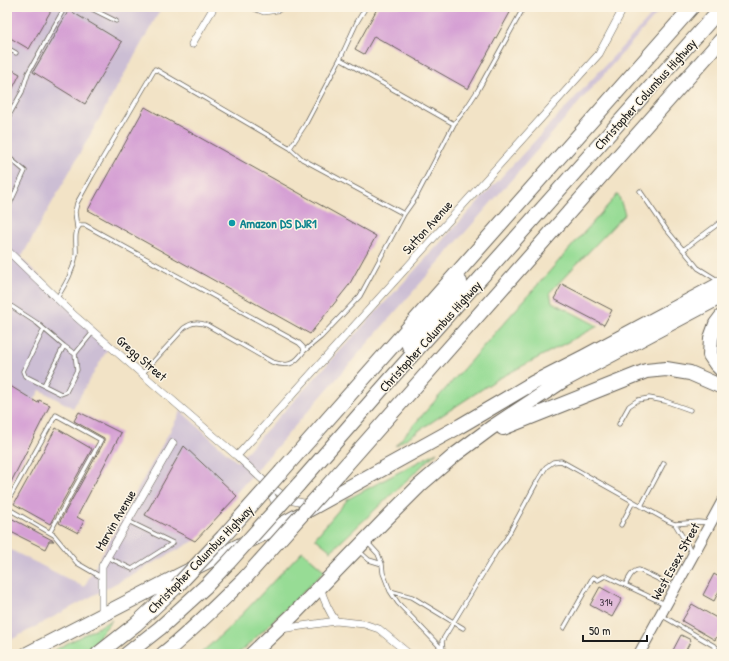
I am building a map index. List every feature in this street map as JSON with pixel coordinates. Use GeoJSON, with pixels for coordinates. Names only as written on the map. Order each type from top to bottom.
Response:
{"type":"FeatureCollection","features":[{"type":"Feature","properties":{"kind":"highway","name":"Christopher Columbus Highway"},"geometry":{"type":"LineString","coordinates":[[98,654],[136,624],[177,586],[223,537],[692,7]]}},
{"type":"Feature","properties":{"kind":"highway","name":"Christopher Columbus Highway"},"geometry":{"type":"LineString","coordinates":[[127,654],[160,628],[206,586],[228,563],[722,7]]}},
{"type":"Feature","properties":{"kind":"highway","name":"Christopher Columbus Highway"},"geometry":{"type":"LineString","coordinates":[[163,654],[195,626],[244,578],[338,474],[722,39]]}},
{"type":"Feature","properties":{"kind":"highway"},"geometry":{"type":"LineString","coordinates":[[388,382],[403,353],[486,250],[520,202]]}},
{"type":"Feature","properties":{"kind":"highway"},"geometry":{"type":"LineString","coordinates":[[27,654],[180,574],[267,532],[460,426],[533,383],[591,354],[722,283]]}},
{"type":"Feature","properties":{"kind":"highway"},"geometry":{"type":"LineString","coordinates":[[252,654],[420,486],[456,454],[478,437],[564,380],[722,296]]}},
{"type":"Feature","properties":{"kind":"highway"},"geometry":{"type":"LineString","coordinates":[[722,316],[716,324],[711,338],[710,355],[722,370]]}},
{"type":"Feature","properties":{"kind":"highway"},"geometry":{"type":"LineString","coordinates":[[478,437],[646,371],[666,369],[690,373],[722,387]]}},
{"type":"Feature","properties":{"kind":"main road","name":"West Essex Street"},"geometry":{"type":"LineString","coordinates":[[639,654],[722,502]]}},
{"type":"Feature","properties":{"kind":"street"},"geometry":{"type":"LineString","coordinates":[[192,44],[214,7]]}},
{"type":"Feature","properties":{"kind":"street"},"geometry":{"type":"LineString","coordinates":[[254,7],[264,11],[278,9]]}},
{"type":"Feature","properties":{"kind":"street","name":"Sutton Avenue"},"geometry":{"type":"LineString","coordinates":[[237,456],[599,54],[624,7]]}},
{"type":"Feature","properties":{"kind":"street","name":"Gregg Street"},"geometry":{"type":"LineString","coordinates":[[7,250],[75,316],[264,481],[289,500],[303,503],[326,499]]}},
{"type":"Feature","properties":{"kind":"street","name":"Marvin Avenue"},"geometry":{"type":"LineString","coordinates":[[102,615],[102,566],[173,443]]}},
{"type":"Feature","properties":{"kind":"street","name":"Gregg Street"},"geometry":{"type":"LineString","coordinates":[[264,481],[275,502],[273,517],[267,532]]}},
{"type":"Feature","properties":{"kind":"street"},"geometry":{"type":"LineString","coordinates":[[320,587],[325,603],[336,621]]}},
{"type":"Feature","properties":{"kind":"street"},"geometry":{"type":"LineString","coordinates":[[277,630],[336,621],[364,624],[379,629],[409,654]]}},
{"type":"Feature","properties":{"kind":"lane"},"geometry":{"type":"LineString","coordinates":[[7,119],[22,92],[28,72],[65,7]]}},
{"type":"Feature","properties":{"kind":"lane"},"geometry":{"type":"LineString","coordinates":[[88,7],[116,21]]}},
{"type":"Feature","properties":{"kind":"lane"},"geometry":{"type":"LineString","coordinates":[[290,148],[305,126],[366,7]]}},
{"type":"Feature","properties":{"kind":"lane"},"geometry":{"type":"LineString","coordinates":[[142,374],[184,328],[195,323],[207,325],[272,362],[287,365],[293,363],[304,351],[321,337],[360,296],[404,214],[416,197],[454,124],[478,90],[524,7]]}},
{"type":"Feature","properties":{"kind":"lane"},"geometry":{"type":"LineString","coordinates":[[7,48],[16,53]]}},
{"type":"Feature","properties":{"kind":"lane"},"geometry":{"type":"LineString","coordinates":[[340,59],[454,124]]}},
{"type":"Feature","properties":{"kind":"lane"},"geometry":{"type":"LineString","coordinates":[[57,298],[72,272],[76,254],[77,228],[75,212],[77,203],[155,68],[290,148],[302,159],[404,214]]}},
{"type":"Feature","properties":{"kind":"lane"},"geometry":{"type":"LineString","coordinates":[[7,156],[25,171],[7,210]]}},
{"type":"Feature","properties":{"kind":"lane"},"geometry":{"type":"LineString","coordinates":[[640,191],[666,229],[698,268],[722,283]]}},
{"type":"Feature","properties":{"kind":"lane"},"geometry":{"type":"LineString","coordinates":[[683,250],[722,221]]}},
{"type":"Feature","properties":{"kind":"lane"},"geometry":{"type":"LineString","coordinates":[[77,228],[80,225],[85,225],[299,343],[303,347],[304,351]]}},
{"type":"Feature","properties":{"kind":"lane"},"geometry":{"type":"LineString","coordinates":[[7,308],[11,306],[37,323],[75,354]]}},
{"type":"Feature","properties":{"kind":"lane"},"geometry":{"type":"LineString","coordinates":[[44,329],[23,371],[25,376],[61,394],[66,392],[77,370],[75,354],[93,332]]}},
{"type":"Feature","properties":{"kind":"lane"},"geometry":{"type":"LineString","coordinates":[[44,385],[64,346]]}},
{"type":"Feature","properties":{"kind":"lane"},"geometry":{"type":"LineString","coordinates":[[619,424],[629,406],[638,400],[649,398],[665,401],[690,410]]}},
{"type":"Feature","properties":{"kind":"lane"},"geometry":{"type":"LineString","coordinates":[[7,502],[56,415],[101,440],[50,532]]}},
{"type":"Feature","properties":{"kind":"lane"},"geometry":{"type":"LineString","coordinates":[[443,650],[442,641],[453,622],[496,552],[506,539],[546,467],[553,462],[561,461],[675,524],[693,556]]}},
{"type":"Feature","properties":{"kind":"lane"},"geometry":{"type":"LineString","coordinates":[[641,506],[664,463]]}},
{"type":"Feature","properties":{"kind":"lane"},"geometry":{"type":"LineString","coordinates":[[621,525],[633,502]]}},
{"type":"Feature","properties":{"kind":"lane"},"geometry":{"type":"LineString","coordinates":[[7,508],[50,532],[77,563],[102,578]]}},
{"type":"Feature","properties":{"kind":"lane"},"geometry":{"type":"LineString","coordinates":[[107,557],[132,569],[172,542],[128,521]]}},
{"type":"Feature","properties":{"kind":"lane"},"geometry":{"type":"LineString","coordinates":[[675,524],[698,522],[711,523]]}},
{"type":"Feature","properties":{"kind":"lane"},"geometry":{"type":"LineString","coordinates":[[361,545],[369,560],[382,564]]}},
{"type":"Feature","properties":{"kind":"lane"},"geometry":{"type":"LineString","coordinates":[[361,545],[378,554],[390,591],[398,603],[446,654]]}},
{"type":"Feature","properties":{"kind":"lane"},"geometry":{"type":"LineString","coordinates":[[625,585],[632,573],[635,570],[639,570],[676,587]]}},
{"type":"Feature","properties":{"kind":"lane"},"geometry":{"type":"LineString","coordinates":[[564,628],[593,577],[598,580],[605,576],[666,604]]}},
{"type":"Feature","properties":{"kind":"lane"},"geometry":{"type":"LineString","coordinates":[[390,591],[412,597],[463,628]]}},
{"type":"Feature","properties":{"kind":"lane"},"geometry":{"type":"LineString","coordinates":[[660,615],[716,646],[712,654]]}},
{"type":"Feature","properties":{"kind":"shaded area"},"geometry":{"type":"Polygon","coordinates":[[[7,7],[162,7],[21,258],[110,345],[73,408],[40,390],[7,450],[7,7]]]}},
{"type":"Feature","properties":{"kind":"shaded area"},"geometry":{"type":"Polygon","coordinates":[[[659,7],[663,7],[194,541],[7,642],[7,548],[84,587],[181,411],[237,462],[659,7]]]}},
{"type":"Feature","properties":{"kind":"green space"},"geometry":{"type":"Polygon","coordinates":[[[618,194],[625,214],[550,292],[552,302],[598,326],[496,380],[395,446],[618,194]]]}},
{"type":"Feature","properties":{"kind":"green space"},"geometry":{"type":"Polygon","coordinates":[[[437,452],[331,551],[315,538],[348,499],[437,452]]]}},
{"type":"Feature","properties":{"kind":"green space"},"geometry":{"type":"Polygon","coordinates":[[[302,551],[325,571],[237,654],[200,654],[231,626],[302,551]]]}},
{"type":"Feature","properties":{"kind":"green space"},"geometry":{"type":"Polygon","coordinates":[[[112,620],[89,649],[79,654],[47,654],[112,620]]]}},
{"type":"Feature","properties":{"kind":"building"},"geometry":{"type":"Polygon","coordinates":[[[7,7],[53,7],[29,49],[7,36],[7,7]]]}},
{"type":"Feature","properties":{"kind":"building"},"geometry":{"type":"Polygon","coordinates":[[[378,7],[513,7],[468,89],[374,36],[364,54],[355,49],[378,7]]]}},
{"type":"Feature","properties":{"kind":"building"},"geometry":{"type":"Polygon","coordinates":[[[69,10],[122,42],[85,104],[33,72],[69,10]]]}},
{"type":"Feature","properties":{"kind":"building"},"geometry":{"type":"Polygon","coordinates":[[[7,67],[20,74],[7,100],[7,67]]]}},
{"type":"Feature","properties":{"kind":"building","name":"Amazon DS DJR1"},"geometry":{"type":"Polygon","coordinates":[[[145,107],[376,236],[349,285],[310,334],[88,210],[145,107]]]}},
{"type":"Feature","properties":{"kind":"building"},"geometry":{"type":"Polygon","coordinates":[[[562,284],[612,310],[604,325],[554,299],[562,284]]]}},
{"type":"Feature","properties":{"kind":"building"},"geometry":{"type":"Polygon","coordinates":[[[7,384],[38,403],[39,400],[50,405],[7,490],[7,384]]]}},
{"type":"Feature","properties":{"kind":"building"},"geometry":{"type":"Polygon","coordinates":[[[79,412],[121,433],[77,517],[84,521],[78,533],[59,523],[104,442],[104,438],[74,421],[79,412]]]}},
{"type":"Feature","properties":{"kind":"building"},"geometry":{"type":"Polygon","coordinates":[[[56,428],[92,449],[50,524],[14,504],[56,428]]]}},
{"type":"Feature","properties":{"kind":"building"},"geometry":{"type":"Polygon","coordinates":[[[184,446],[237,496],[195,541],[145,515],[184,446]]]}},
{"type":"Feature","properties":{"kind":"building"},"geometry":{"type":"Polygon","coordinates":[[[7,516],[54,541],[49,541],[45,549],[7,530],[7,516]]]}},
{"type":"Feature","properties":{"kind":"building"},"geometry":{"type":"Polygon","coordinates":[[[714,574],[722,579],[722,585],[714,601],[703,595],[714,574]]]}},
{"type":"Feature","properties":{"kind":"building"},"geometry":{"type":"Polygon","coordinates":[[[600,587],[622,599],[612,617],[590,605],[600,587]]]}},
{"type":"Feature","properties":{"kind":"building"},"geometry":{"type":"Polygon","coordinates":[[[692,604],[722,621],[722,628],[715,640],[682,621],[692,604]]]}},
{"type":"Feature","properties":{"kind":"building"},"geometry":{"type":"Polygon","coordinates":[[[681,635],[691,640],[684,654],[671,654],[681,635]]]}},
{"type":"Feature","properties":{"kind":"place","name":"Amazon DS DJR1"},"geometry":{"type":"Point","coordinates":[232,223]}}]}
